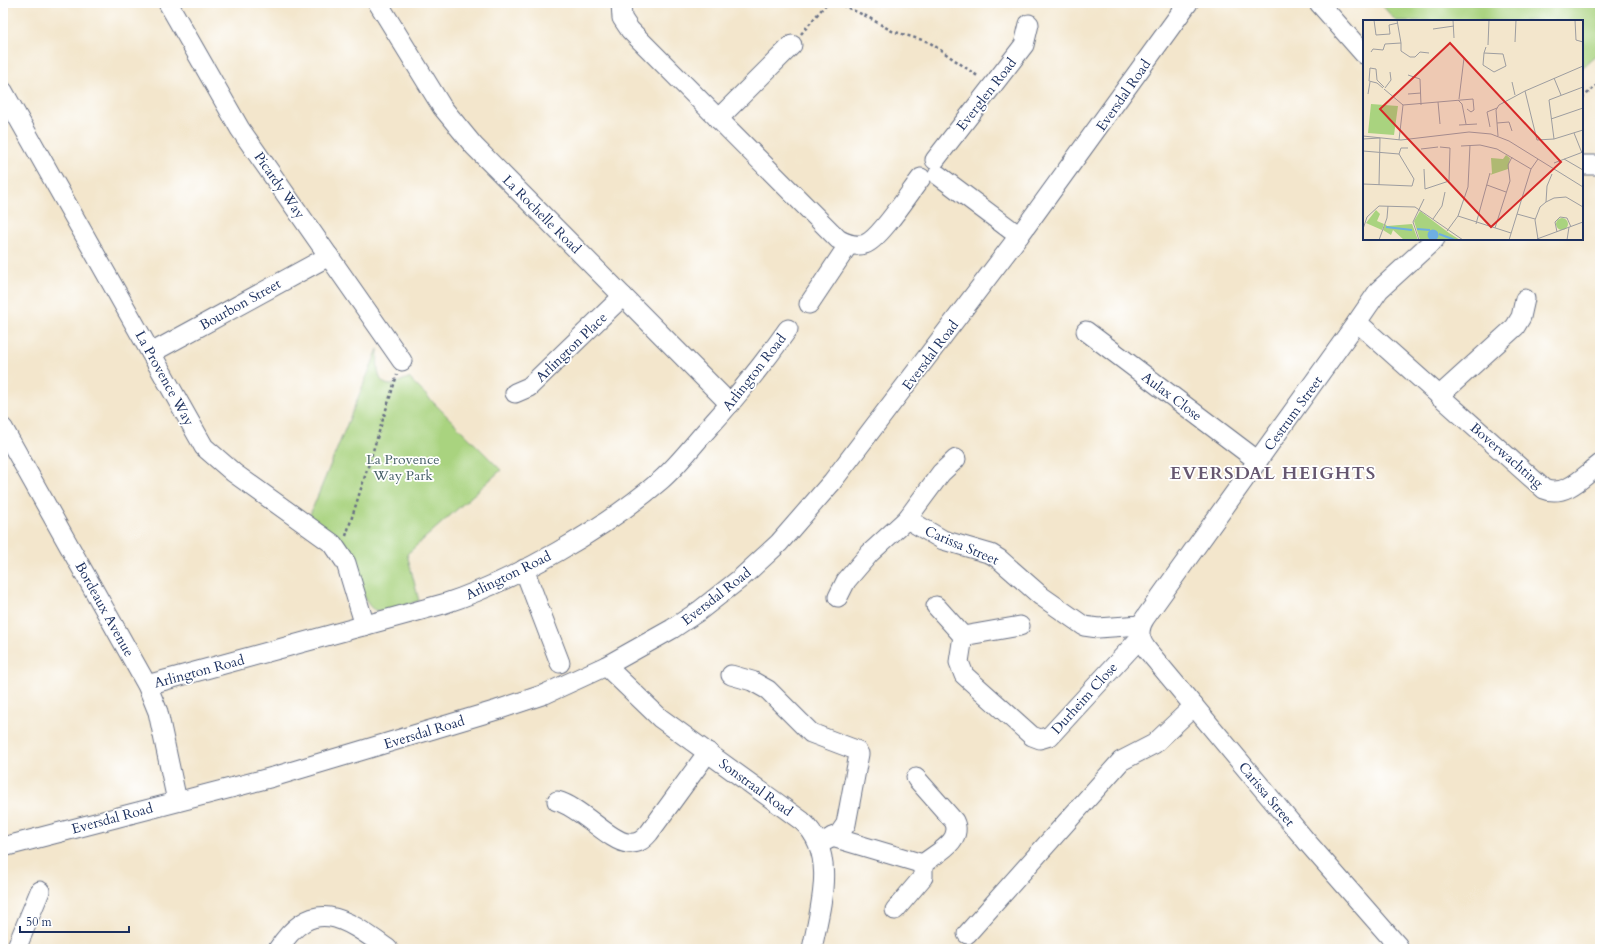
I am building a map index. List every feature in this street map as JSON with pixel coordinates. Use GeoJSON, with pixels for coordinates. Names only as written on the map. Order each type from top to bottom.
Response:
{"type":"FeatureCollection","features":[{"type":"Feature","properties":{"kind":"street","name":"Picardy Way"},"geometry":{"type":"LineString","coordinates":[[168,3],[240,129],[402,361]]}},
{"type":"Feature","properties":{"kind":"street","name":"La Rochelle Road"},"geometry":{"type":"LineString","coordinates":[[378,3],[442,107],[474,146],[730,404]]}},
{"type":"Feature","properties":{"kind":"street"},"geometry":{"type":"LineString","coordinates":[[621,3],[622,18],[630,30],[838,239],[850,244],[808,304]]}},
{"type":"Feature","properties":{"kind":"street","name":"Eversdal Road"},"geometry":{"type":"LineString","coordinates":[[3,847],[273,777],[497,710],[545,694],[606,666],[667,632],[699,611],[760,562],[791,531],[861,446],[1020,236],[1188,3]]}},
{"type":"Feature","properties":{"kind":"street"},"geometry":{"type":"LineString","coordinates":[[1319,3],[1363,53]]}},
{"type":"Feature","properties":{"kind":"street","name":"Everglen Road"},"geometry":{"type":"LineString","coordinates":[[850,244],[866,243],[877,236],[931,171],[1024,45],[1029,24]]}},
{"type":"Feature","properties":{"kind":"street"},"geometry":{"type":"LineString","coordinates":[[718,119],[792,45]]}},
{"type":"Feature","properties":{"kind":"street","name":"La Provence Way"},"geometry":{"type":"LineString","coordinates":[[3,91],[204,447],[210,454],[234,473],[325,538],[341,554],[346,563],[365,626]]}},
{"type":"Feature","properties":{"kind":"street"},"geometry":{"type":"LineString","coordinates":[[1583,165],[1600,165]]}},
{"type":"Feature","properties":{"kind":"street"},"geometry":{"type":"LineString","coordinates":[[931,171],[1020,236]]}},
{"type":"Feature","properties":{"kind":"street"},"geometry":{"type":"LineString","coordinates":[[1583,176],[1600,176]]}},
{"type":"Feature","properties":{"kind":"street","name":"Cestrum Street"},"geometry":{"type":"LineString","coordinates":[[1140,632],[1378,290],[1434,240]]}},
{"type":"Feature","properties":{"kind":"street","name":"Bourbon Street"},"geometry":{"type":"LineString","coordinates":[[151,353],[329,256]]}},
{"type":"Feature","properties":{"kind":"street","name":"Arlington Place"},"geometry":{"type":"LineString","coordinates":[[515,394],[529,388],[624,296]]}},
{"type":"Feature","properties":{"kind":"street"},"geometry":{"type":"LineString","coordinates":[[1439,396],[1515,327],[1521,317],[1524,299]]}},
{"type":"Feature","properties":{"kind":"street","name":"Boverwachting"},"geometry":{"type":"LineString","coordinates":[[1357,322],[1538,483],[1550,491],[1561,491],[1567,489],[1600,464]]}},
{"type":"Feature","properties":{"kind":"street","name":"Arlington Road"},"geometry":{"type":"LineString","coordinates":[[147,685],[460,599],[524,569],[590,532],[618,514],[662,480],[761,369],[788,329]]}},
{"type":"Feature","properties":{"kind":"street","name":"Aulax Close"},"geometry":{"type":"LineString","coordinates":[[1086,331],[1258,461]]}},
{"type":"Feature","properties":{"kind":"street","name":"Bordeaux Avenue"},"geometry":{"type":"LineString","coordinates":[[3,428],[147,685],[158,712],[177,801]]}},
{"type":"Feature","properties":{"kind":"street","name":"Carissa Street"},"geometry":{"type":"LineString","coordinates":[[838,597],[846,581],[870,553],[907,519],[941,473],[956,459]]}},
{"type":"Feature","properties":{"kind":"street","name":"Carissa Street"},"geometry":{"type":"LineString","coordinates":[[907,519],[943,540],[991,554],[1007,564],[1051,604],[1084,626],[1140,632],[1148,651],[1307,842],[1398,946]]}},
{"type":"Feature","properties":{"kind":"street"},"geometry":{"type":"LineString","coordinates":[[524,569],[560,663]]}},
{"type":"Feature","properties":{"kind":"street"},"geometry":{"type":"LineString","coordinates":[[936,606],[963,636],[1020,626]]}},
{"type":"Feature","properties":{"kind":"street","name":"Durheim Close"},"geometry":{"type":"LineString","coordinates":[[963,636],[959,662],[964,675],[1032,736],[1040,739],[1050,736],[1140,632]]}},
{"type":"Feature","properties":{"kind":"street","name":"Sonstraal Road"},"geometry":{"type":"LineString","coordinates":[[606,666],[653,713],[802,820],[812,832],[826,841],[823,861],[824,886],[812,949]]}},
{"type":"Feature","properties":{"kind":"street"},"geometry":{"type":"LineString","coordinates":[[731,675],[752,681],[768,690],[811,734],[820,739],[856,750],[859,754],[846,824],[838,834],[826,841]]}},
{"type":"Feature","properties":{"kind":"street"},"geometry":{"type":"LineString","coordinates":[[967,934],[1121,761],[1154,744],[1194,706]]}},
{"type":"Feature","properties":{"kind":"street"},"geometry":{"type":"LineString","coordinates":[[557,801],[575,808],[616,839],[627,843],[641,841],[649,833],[708,752]]}},
{"type":"Feature","properties":{"kind":"street"},"geometry":{"type":"LineString","coordinates":[[916,778],[954,821],[956,828],[956,835],[952,841],[923,864]]}},
{"type":"Feature","properties":{"kind":"street"},"geometry":{"type":"LineString","coordinates":[[826,841],[923,864]]}},
{"type":"Feature","properties":{"kind":"street"},"geometry":{"type":"LineString","coordinates":[[895,910],[923,877],[923,864]]}},
{"type":"Feature","properties":{"kind":"street"},"geometry":{"type":"LineString","coordinates":[[16,949],[40,891]]}},
{"type":"Feature","properties":{"kind":"street"},"geometry":{"type":"LineString","coordinates":[[278,949],[289,933],[299,924],[328,916],[353,924],[388,949]]}},
{"type":"Feature","properties":{"kind":"path"},"geometry":{"type":"LineString","coordinates":[[792,45],[827,3]]}},
{"type":"Feature","properties":{"kind":"path"},"geometry":{"type":"LineString","coordinates":[[837,3],[866,16],[892,31],[929,42],[973,71],[992,87]]}},
{"type":"Feature","properties":{"kind":"path"},"geometry":{"type":"LineString","coordinates":[[1583,97],[1600,83]]}},
{"type":"Feature","properties":{"kind":"path"},"geometry":{"type":"LineString","coordinates":[[341,554],[402,361]]}},
{"type":"Feature","properties":{"kind":"green space"},"geometry":{"type":"Polygon","coordinates":[[[1380,3],[1600,3],[1600,52],[1583,67],[1583,20],[1395,20],[1380,3]]]}},
{"type":"Feature","properties":{"kind":"green space","name":"La Provence Way Park"},"geometry":{"type":"Polygon","coordinates":[[[378,349],[378,371],[382,381],[391,385],[409,378],[501,470],[407,554],[419,601],[379,611],[370,607],[367,602],[362,589],[356,563],[347,549],[336,537],[309,517],[378,349]]]}},
{"type":"Feature","properties":{"kind":"district","name":"EVERSDAL HEIGHTS"},"geometry":{"type":"Point","coordinates":[1273,473]}}]}
